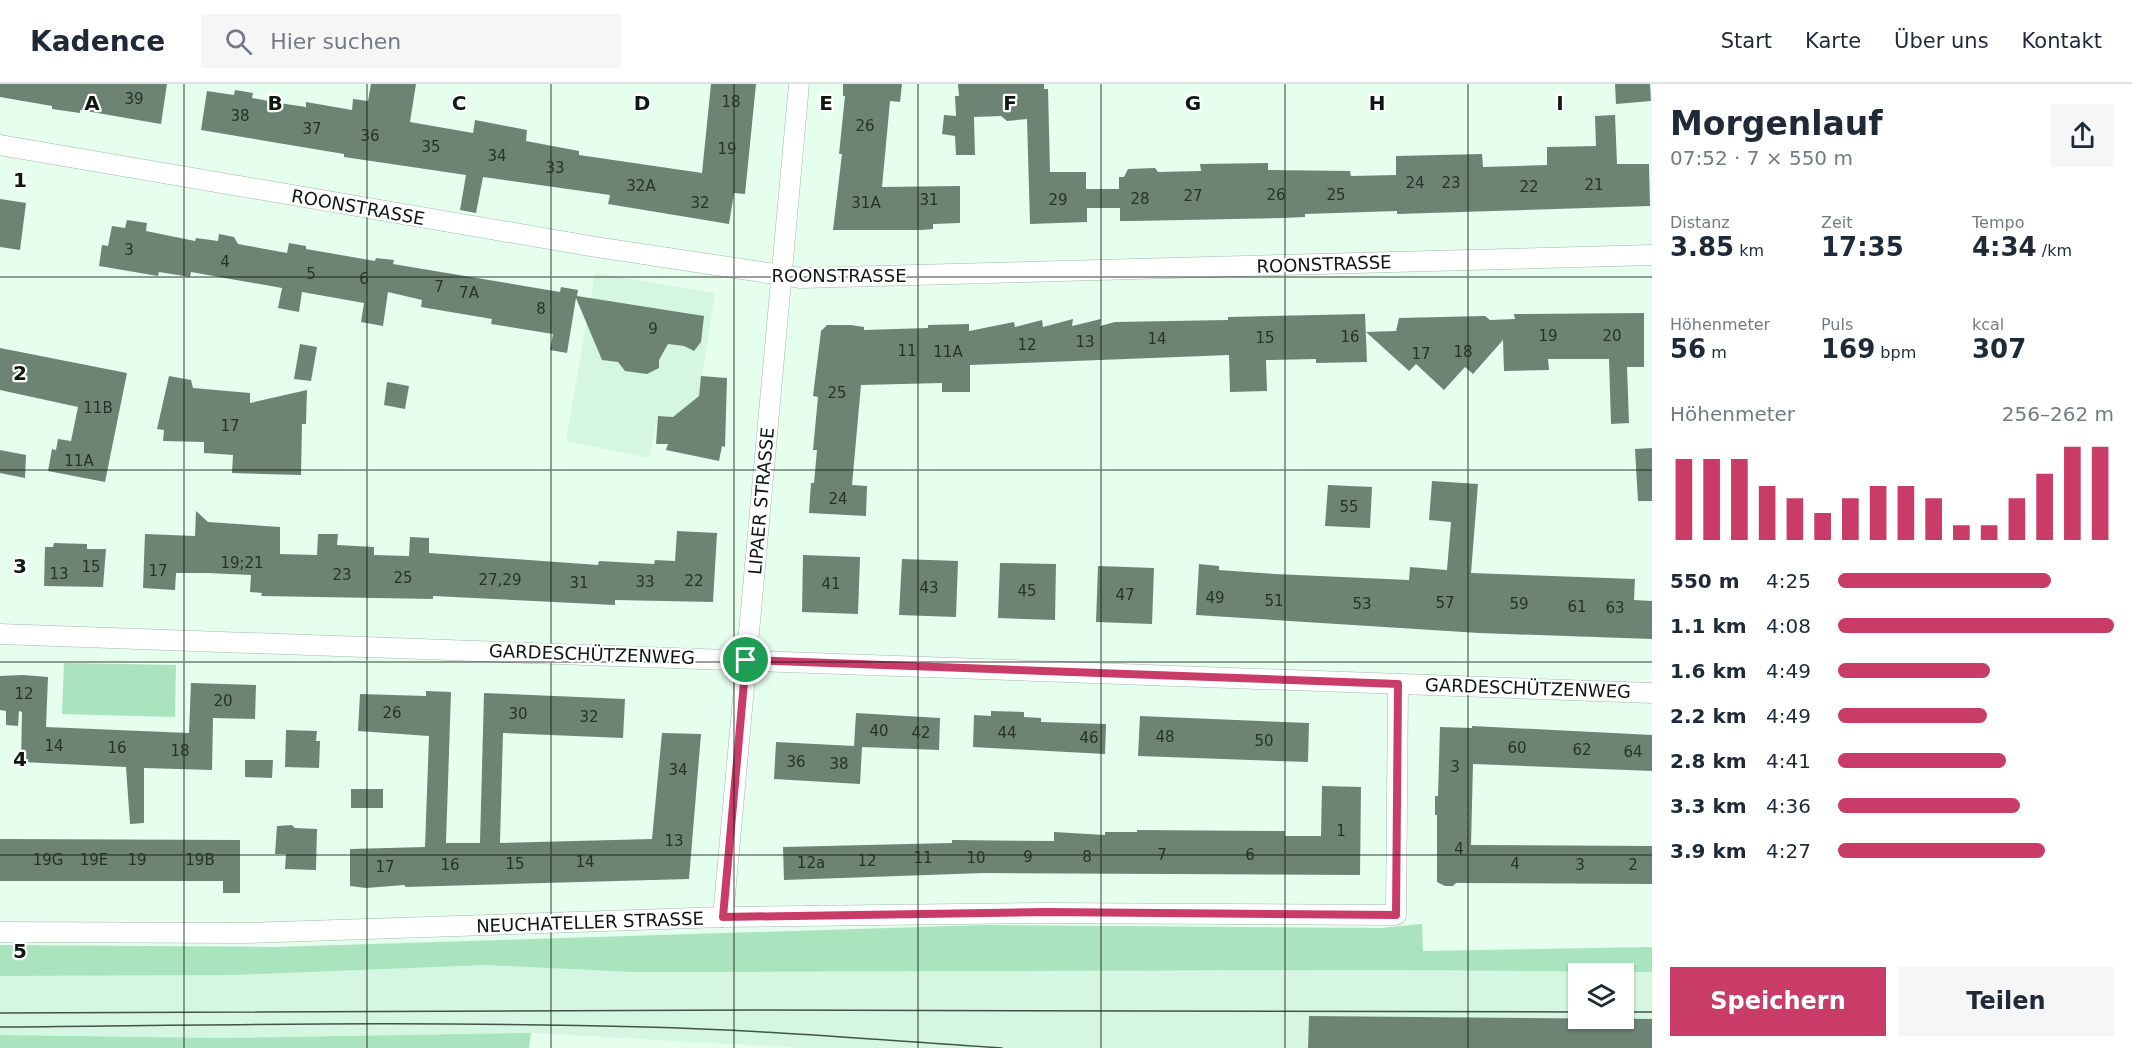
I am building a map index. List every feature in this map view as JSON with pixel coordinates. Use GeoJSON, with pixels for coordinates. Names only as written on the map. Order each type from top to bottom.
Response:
{"type":"FeatureCollection","features":[{"type":"Feature","properties":{"kind":"street","name":"LIPAER STRASSE"},"geometry":{"type":"LineString","coordinates":[[723,917],[799,84]]}},
{"type":"Feature","properties":{"kind":"street","name":"ROONSTRASSE"},"geometry":{"type":"LineString","coordinates":[[0,145],[801,279],[1652,255]]}},
{"type":"Feature","properties":{"kind":"street","name":"GARDESCHÜTZENWEG"},"geometry":{"type":"LineString","coordinates":[[0,634],[1652,693]]}},
{"type":"Feature","properties":{"kind":"street","name":"NEUCHATELLER STRASSE"},"geometry":{"type":"LineString","coordinates":[[0,932],[262,933],[723,917],[1045,912],[1396,915],[1398,684]]}},
{"type":"Feature","properties":{"kind":"shaded area"},"geometry":{"type":"Polygon","coordinates":[[[595,273],[715,293],[699,396],[673,417],[658,416],[649,458],[566,441],[595,273]]]}},
{"type":"Feature","properties":{"kind":"shaded area"},"geometry":{"type":"Polygon","coordinates":[[[486,965],[632,972],[1568,971],[1568,1029],[1634,1029],[1634,972],[1652,972],[1652,1048],[803,1048],[531,1033],[219,1038],[0,1035],[0,976],[232,975],[486,965]]]}},
{"type":"Feature","properties":{"kind":"green space"},"geometry":{"type":"Polygon","coordinates":[[[64,663],[176,665],[175,717],[62,714],[64,663]]]}},
{"type":"Feature","properties":{"kind":"green space"},"geometry":{"type":"Polygon","coordinates":[[[1422,924],[1423,951],[1652,947],[1652,972],[1634,972],[1634,963],[1568,963],[1568,971],[632,972],[486,965],[232,975],[0,976],[0,945],[276,947],[984,925],[1381,928],[1422,924]]]}},
{"type":"Feature","properties":{"kind":"green space"},"geometry":{"type":"Polygon","coordinates":[[[531,1033],[529,1048],[0,1048],[0,1035],[219,1038],[531,1033]]]}},
{"type":"Feature","properties":{"kind":"building"},"geometry":{"type":"Polygon","coordinates":[[[0,84],[167,84],[161,124],[80,110],[80,113],[52,109],[52,106],[0,97],[0,84]]]}},
{"type":"Feature","properties":{"kind":"building"},"geometry":{"type":"Polygon","coordinates":[[[371,84],[416,84],[410,122],[473,133],[475,120],[527,130],[526,141],[579,151],[579,155],[702,173],[711,84],[756,84],[745,194],[734,193],[729,224],[608,204],[610,195],[483,177],[476,213],[460,210],[466,175],[344,157],[344,154],[201,130],[207,91],[234,95],[235,90],[253,93],[252,98],[279,103],[306,107],[306,102],[352,110],[353,99],[368,101],[371,84]]]}},
{"type":"Feature","properties":{"kind":"building"},"geometry":{"type":"Polygon","coordinates":[[[843,84],[902,84],[900,102],[890,101],[882,187],[960,186],[960,223],[933,224],[933,229],[921,230],[833,230],[842,154],[839,154],[845,96],[843,96],[843,84]]]}},
{"type":"Feature","properties":{"kind":"building"},"geometry":{"type":"Polygon","coordinates":[[[958,84],[1044,84],[1044,89],[1048,89],[1050,172],[1086,172],[1086,189],[1119,189],[1119,177],[1124,177],[1128,169],[1155,168],[1158,172],[1201,171],[1200,164],[1268,163],[1268,170],[1350,171],[1351,176],[1396,175],[1396,156],[1482,154],[1483,167],[1547,165],[1547,147],[1596,146],[1595,116],[1615,115],[1617,164],[1649,164],[1650,206],[1397,214],[1397,211],[1305,214],[1305,217],[1282,218],[1131,221],[1120,221],[1120,208],[1087,208],[1087,222],[1030,224],[1027,119],[1007,121],[1001,116],[974,117],[975,155],[956,155],[955,136],[942,134],[944,115],[956,116],[955,96],[959,96],[958,84]]]}},
{"type":"Feature","properties":{"kind":"building"},"geometry":{"type":"Polygon","coordinates":[[[1615,84],[1650,84],[1651,101],[1616,104],[1615,84]]]}},
{"type":"Feature","properties":{"kind":"building"},"geometry":{"type":"Polygon","coordinates":[[[0,199],[26,203],[20,250],[0,247],[0,199]]]}},
{"type":"Feature","properties":{"kind":"building"},"geometry":{"type":"Polygon","coordinates":[[[127,220],[147,223],[146,231],[195,241],[196,238],[218,241],[219,234],[234,237],[238,244],[287,253],[289,243],[306,246],[306,249],[375,261],[376,258],[394,260],[393,264],[560,292],[561,287],[578,290],[577,296],[704,316],[701,342],[694,351],[684,346],[668,344],[659,360],[659,368],[647,374],[625,371],[618,362],[602,360],[576,298],[567,353],[550,350],[553,334],[491,324],[492,319],[421,307],[422,300],[388,292],[383,326],[361,322],[364,303],[302,292],[299,312],[278,308],[282,288],[191,272],[190,277],[159,272],[158,276],[99,266],[102,245],[108,246],[112,226],[125,228],[127,220]]]}},
{"type":"Feature","properties":{"kind":"building"},"geometry":{"type":"Polygon","coordinates":[[[1644,313],[1644,367],[1627,367],[1629,423],[1611,424],[1609,359],[1548,359],[1549,370],[1504,371],[1503,340],[1473,374],[1465,367],[1444,390],[1416,364],[1409,371],[1366,332],[1396,331],[1399,318],[1485,316],[1490,320],[1515,319],[1514,314],[1644,313]]]}},
{"type":"Feature","properties":{"kind":"building"},"geometry":{"type":"Polygon","coordinates":[[[1365,314],[1367,362],[1316,363],[1316,359],[1266,360],[1267,391],[1230,392],[1229,355],[970,365],[970,392],[942,392],[942,383],[861,385],[852,485],[867,486],[866,516],[809,513],[817,450],[813,450],[818,397],[813,396],[821,331],[827,325],[851,325],[864,327],[864,330],[969,324],[969,331],[1014,322],[1015,327],[1042,320],[1043,327],[1073,319],[1072,326],[1101,319],[1100,326],[1115,322],[1365,314]]]}},
{"type":"Feature","properties":{"kind":"building"},"geometry":{"type":"Polygon","coordinates":[[[300,344],[317,347],[311,381],[294,379],[300,344]]]}},
{"type":"Feature","properties":{"kind":"building"},"geometry":{"type":"Polygon","coordinates":[[[0,348],[127,373],[105,482],[48,471],[52,449],[56,450],[58,439],[71,441],[78,407],[0,390],[0,348]]]}},
{"type":"Feature","properties":{"kind":"building"},"geometry":{"type":"Polygon","coordinates":[[[169,376],[191,380],[193,388],[250,393],[250,403],[307,390],[306,424],[302,424],[301,475],[232,473],[233,455],[204,453],[204,442],[163,441],[164,430],[157,429],[169,376]]]}},
{"type":"Feature","properties":{"kind":"building"},"geometry":{"type":"Polygon","coordinates":[[[701,376],[727,378],[725,447],[722,446],[719,461],[666,450],[668,444],[656,444],[658,416],[673,417],[699,396],[701,376]]]}},
{"type":"Feature","properties":{"kind":"building"},"geometry":{"type":"Polygon","coordinates":[[[387,382],[409,386],[405,409],[384,405],[387,382]]]}},
{"type":"Feature","properties":{"kind":"building"},"geometry":{"type":"Polygon","coordinates":[[[1652,448],[1652,501],[1638,501],[1635,449],[1652,448]]]}},
{"type":"Feature","properties":{"kind":"building"},"geometry":{"type":"Polygon","coordinates":[[[0,450],[26,455],[25,478],[0,473],[0,450]]]}},
{"type":"Feature","properties":{"kind":"building"},"geometry":{"type":"Polygon","coordinates":[[[1432,481],[1478,484],[1471,573],[1635,579],[1634,600],[1652,601],[1652,639],[1479,633],[1196,615],[1199,564],[1219,566],[1219,570],[1409,580],[1410,567],[1447,570],[1451,522],[1429,520],[1432,481]]]}},
{"type":"Feature","properties":{"kind":"building"},"geometry":{"type":"Polygon","coordinates":[[[1328,485],[1372,487],[1370,528],[1325,526],[1328,485]]]}},
{"type":"Feature","properties":{"kind":"building"},"geometry":{"type":"Polygon","coordinates":[[[196,511],[208,522],[280,527],[280,554],[317,555],[318,534],[338,534],[337,545],[374,547],[374,555],[409,556],[410,537],[429,538],[429,553],[598,565],[599,561],[654,564],[655,560],[675,561],[677,531],[717,533],[713,602],[615,600],[615,605],[433,596],[433,599],[261,596],[262,593],[250,592],[251,575],[207,573],[176,573],[175,590],[143,588],[145,534],[195,536],[196,511]]]}},
{"type":"Feature","properties":{"kind":"building"},"geometry":{"type":"Polygon","coordinates":[[[54,543],[87,544],[87,549],[106,549],[103,587],[44,586],[45,547],[53,547],[54,543]]]}},
{"type":"Feature","properties":{"kind":"building"},"geometry":{"type":"Polygon","coordinates":[[[803,555],[860,557],[858,614],[802,612],[803,555]]]}},
{"type":"Feature","properties":{"kind":"building"},"geometry":{"type":"Polygon","coordinates":[[[902,559],[958,561],[956,617],[899,615],[902,559]]]}},
{"type":"Feature","properties":{"kind":"building"},"geometry":{"type":"Polygon","coordinates":[[[1000,563],[1056,564],[1055,620],[998,618],[1000,563]]]}},
{"type":"Feature","properties":{"kind":"building"},"geometry":{"type":"Polygon","coordinates":[[[1098,566],[1154,568],[1152,624],[1096,622],[1098,566]]]}},
{"type":"Feature","properties":{"kind":"building"},"geometry":{"type":"Polygon","coordinates":[[[0,676],[48,677],[46,727],[189,733],[191,683],[256,685],[255,719],[213,718],[212,770],[144,768],[144,823],[130,824],[126,767],[21,762],[22,712],[19,711],[18,726],[6,725],[6,711],[0,710],[0,676]]]}},
{"type":"Feature","properties":{"kind":"building"},"geometry":{"type":"Polygon","coordinates":[[[426,691],[451,692],[446,843],[480,843],[484,693],[625,699],[623,738],[503,733],[500,843],[652,839],[662,733],[701,734],[689,879],[406,887],[404,885],[366,888],[350,886],[350,849],[425,847],[429,736],[358,731],[360,694],[426,696],[426,691]]]}},
{"type":"Feature","properties":{"kind":"building"},"geometry":{"type":"Polygon","coordinates":[[[991,711],[1024,712],[1024,717],[1041,718],[1041,722],[1106,724],[1105,754],[973,747],[974,715],[991,716],[991,711]]]}},
{"type":"Feature","properties":{"kind":"building"},"geometry":{"type":"Polygon","coordinates":[[[856,713],[940,718],[939,750],[862,747],[860,784],[774,779],[776,742],[854,746],[856,713]]]}},
{"type":"Feature","properties":{"kind":"building"},"geometry":{"type":"Polygon","coordinates":[[[1140,716],[1309,723],[1308,762],[1138,756],[1140,716]]]}},
{"type":"Feature","properties":{"kind":"building"},"geometry":{"type":"Polygon","coordinates":[[[1472,726],[1652,735],[1652,771],[1473,764],[1471,845],[1652,846],[1652,884],[1456,883],[1453,886],[1445,886],[1437,882],[1435,796],[1438,796],[1440,727],[1472,728],[1472,726]]]}},
{"type":"Feature","properties":{"kind":"building"},"geometry":{"type":"Polygon","coordinates":[[[286,730],[317,731],[316,741],[320,741],[319,768],[285,767],[286,730]]]}},
{"type":"Feature","properties":{"kind":"building"},"geometry":{"type":"Polygon","coordinates":[[[245,760],[273,760],[272,778],[245,777],[245,760]]]}},
{"type":"Feature","properties":{"kind":"building"},"geometry":{"type":"Polygon","coordinates":[[[1322,786],[1361,787],[1360,875],[984,873],[784,880],[783,847],[952,843],[952,840],[1054,841],[1054,832],[1105,835],[1105,832],[1137,832],[1137,830],[1285,831],[1285,836],[1321,836],[1322,786]]]}},
{"type":"Feature","properties":{"kind":"building"},"geometry":{"type":"Polygon","coordinates":[[[351,789],[383,789],[383,808],[351,808],[351,789]]]}},
{"type":"Feature","properties":{"kind":"building"},"geometry":{"type":"Polygon","coordinates":[[[292,825],[295,828],[317,829],[316,870],[285,869],[286,854],[275,854],[277,826],[292,825]]]}},
{"type":"Feature","properties":{"kind":"building"},"geometry":{"type":"Polygon","coordinates":[[[0,839],[240,840],[240,893],[223,893],[223,881],[0,881],[0,839]]]}},
{"type":"Feature","properties":{"kind":"building"},"geometry":{"type":"Polygon","coordinates":[[[1309,1016],[1568,1018],[1568,1029],[1634,1029],[1634,1019],[1652,1019],[1652,1048],[1308,1048],[1309,1016]]]}},
{"type":"Feature","properties":{"kind":"tram line"},"geometry":{"type":"LineString","coordinates":[[0,1013],[751,1010],[1568,1012]]}},
{"type":"Feature","properties":{"kind":"tram line"},"geometry":{"type":"LineString","coordinates":[[1634,1012],[1652,1012]]}},
{"type":"Feature","properties":{"kind":"tram line"},"geometry":{"type":"LineString","coordinates":[[0,1027],[322,1024],[564,1025],[734,1030],[1002,1048]]}},
{"type":"Feature","properties":{"kind":"route"},"geometry":{"type":"LineString","coordinates":[[746,660],[1398,684],[1396,915],[1045,912],[723,917],[746,660]]}}]}
